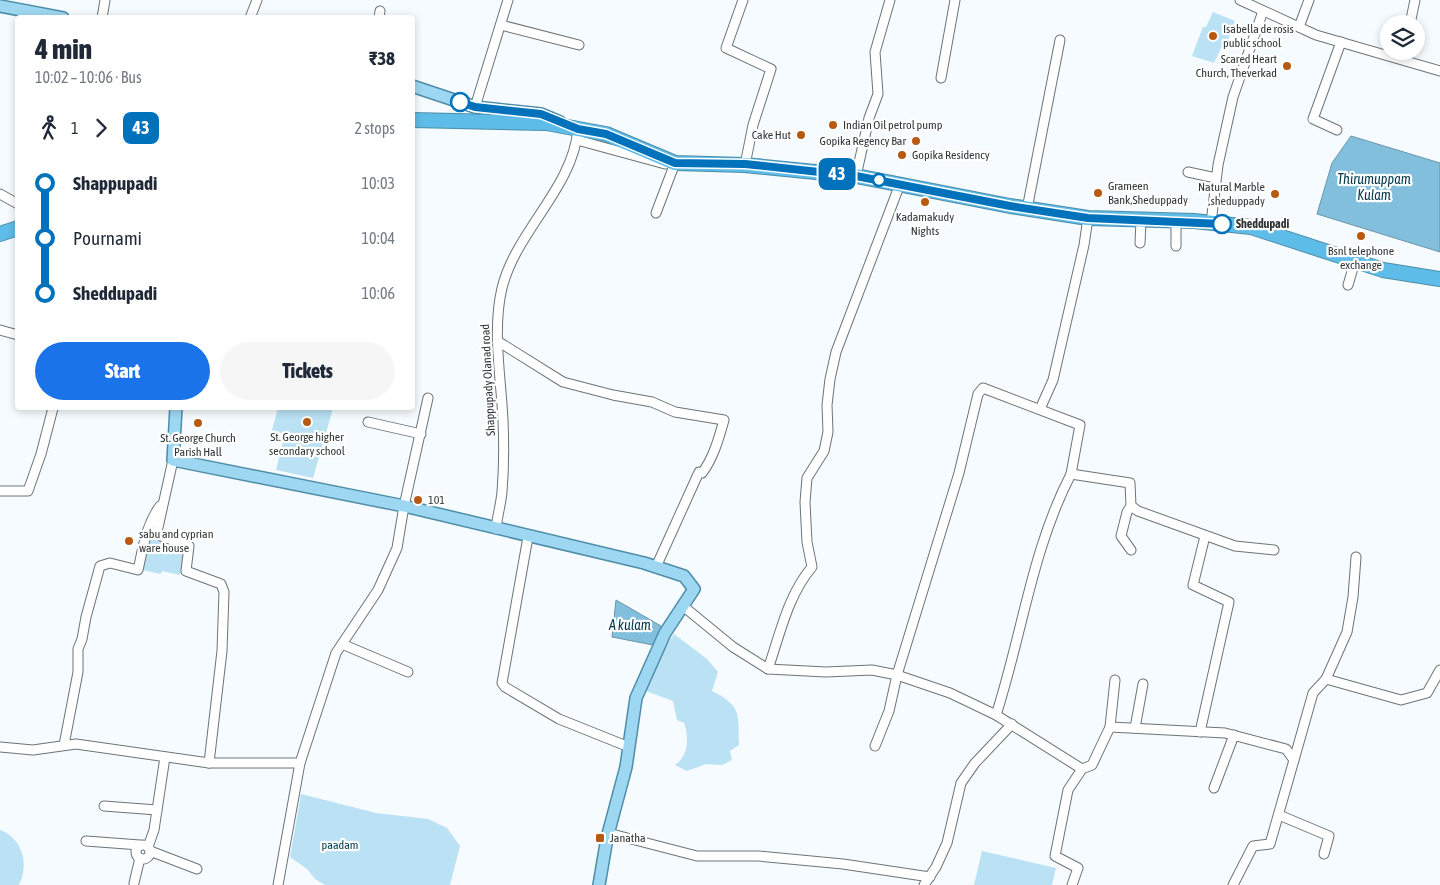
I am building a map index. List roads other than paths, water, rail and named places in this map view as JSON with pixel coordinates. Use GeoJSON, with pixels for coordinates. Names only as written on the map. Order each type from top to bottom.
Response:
{"type":"FeatureCollection","features":[{"type":"Feature","properties":{"kind":"highway"},"geometry":{"type":"LineString","coordinates":[[415,120],[546,123],[577,134],[606,134],[675,163],[745,164],[856,176],[1027,209],[1088,218],[1176,221],[1251,227],[1384,270],[1440,279]]}},
{"type":"Feature","properties":{"kind":"highway"},"geometry":{"type":"LineString","coordinates":[[0,234],[15,229]]}},
{"type":"Feature","properties":{"kind":"main road"},"geometry":{"type":"LineString","coordinates":[[0,6],[47,15]]}},
{"type":"Feature","properties":{"kind":"main road"},"geometry":{"type":"LineString","coordinates":[[415,87],[475,107],[541,114],[577,134]]}},
{"type":"Feature","properties":{"kind":"main road"},"geometry":{"type":"LineString","coordinates":[[176,410],[172,460],[404,506],[656,567],[684,576],[694,589],[665,634],[636,698],[629,747],[608,833],[598,885]]}},
{"type":"Feature","properties":{"kind":"street"},"geometry":{"type":"LineString","coordinates":[[102,15],[105,0]]}},
{"type":"Feature","properties":{"kind":"street"},"geometry":{"type":"LineString","coordinates":[[251,15],[257,0]]}},
{"type":"Feature","properties":{"kind":"street"},"geometry":{"type":"LineString","coordinates":[[475,107],[508,0]]}},
{"type":"Feature","properties":{"kind":"street"},"geometry":{"type":"LineString","coordinates":[[743,0],[726,48],[771,69],[753,125],[745,164]]}},
{"type":"Feature","properties":{"kind":"street"},"geometry":{"type":"LineString","coordinates":[[856,176],[869,118],[878,94],[875,52],[890,0]]}},
{"type":"Feature","properties":{"kind":"street"},"geometry":{"type":"LineString","coordinates":[[941,78],[955,0]]}},
{"type":"Feature","properties":{"kind":"street"},"geometry":{"type":"LineString","coordinates":[[1240,0],[1299,27],[1341,42],[1380,51]]}},
{"type":"Feature","properties":{"kind":"street"},"geometry":{"type":"LineString","coordinates":[[1299,27],[1309,0]]}},
{"type":"Feature","properties":{"kind":"street"},"geometry":{"type":"LineString","coordinates":[[1412,15],[1415,0]]}},
{"type":"Feature","properties":{"kind":"street"},"geometry":{"type":"LineString","coordinates":[[1211,223],[1216,178],[1233,97],[1263,11]]}},
{"type":"Feature","properties":{"kind":"street"},"geometry":{"type":"LineString","coordinates":[[501,25],[578,45]]}},
{"type":"Feature","properties":{"kind":"street"},"geometry":{"type":"LineString","coordinates":[[1027,209],[1060,40]]}},
{"type":"Feature","properties":{"kind":"street"},"geometry":{"type":"LineString","coordinates":[[1337,130],[1312,119],[1341,42]]}},
{"type":"Feature","properties":{"kind":"street"},"geometry":{"type":"LineString","coordinates":[[1412,60],[1440,71]]}},
{"type":"Feature","properties":{"kind":"street","name":"Shappupady Olanad road"},"geometry":{"type":"LineString","coordinates":[[496,529],[502,493],[503,447],[498,312],[502,286],[512,261],[560,180],[577,134]]}},
{"type":"Feature","properties":{"kind":"street"},"geometry":{"type":"LineString","coordinates":[[656,213],[675,163]]}},
{"type":"Feature","properties":{"kind":"street"},"geometry":{"type":"LineString","coordinates":[[1188,172],[1216,178]]}},
{"type":"Feature","properties":{"kind":"street"},"geometry":{"type":"LineString","coordinates":[[768,669],[789,606],[803,578],[812,567],[807,542],[806,487],[808,478],[824,451],[828,396],[836,352],[900,184]]}},
{"type":"Feature","properties":{"kind":"street"},"geometry":{"type":"LineString","coordinates":[[0,194],[15,202]]}},
{"type":"Feature","properties":{"kind":"street"},"geometry":{"type":"LineString","coordinates":[[1040,409],[1053,380],[1082,254],[1088,218]]}},
{"type":"Feature","properties":{"kind":"street"},"geometry":{"type":"LineString","coordinates":[[1140,243],[1141,220]]}},
{"type":"Feature","properties":{"kind":"street"},"geometry":{"type":"LineString","coordinates":[[1176,221],[1176,246]]}},
{"type":"Feature","properties":{"kind":"street"},"geometry":{"type":"LineString","coordinates":[[1348,284],[1353,268],[1359,262]]}},
{"type":"Feature","properties":{"kind":"street"},"geometry":{"type":"LineString","coordinates":[[0,330],[15,333]]}},
{"type":"Feature","properties":{"kind":"street"},"geometry":{"type":"LineString","coordinates":[[499,342],[563,382],[613,395],[652,402],[675,412],[724,420],[705,470],[702,473],[699,472],[656,567]]}},
{"type":"Feature","properties":{"kind":"street"},"geometry":{"type":"LineString","coordinates":[[875,746],[889,711],[897,674],[961,466],[978,394],[984,388],[1080,425],[1071,474],[1060,496],[1041,549],[1011,668],[996,715]]}},
{"type":"Feature","properties":{"kind":"street"},"geometry":{"type":"LineString","coordinates":[[278,885],[300,763],[327,676],[342,644],[378,590],[397,548],[404,506],[428,398]]}},
{"type":"Feature","properties":{"kind":"street"},"geometry":{"type":"LineString","coordinates":[[0,492],[28,491],[41,454],[52,410]]}},
{"type":"Feature","properties":{"kind":"street"},"geometry":{"type":"LineString","coordinates":[[368,422],[421,434]]}},
{"type":"Feature","properties":{"kind":"street"},"geometry":{"type":"LineString","coordinates":[[172,460],[157,532],[161,536],[189,546],[186,571],[221,584],[224,592],[222,651],[209,763]]}},
{"type":"Feature","properties":{"kind":"street"},"geometry":{"type":"LineString","coordinates":[[1071,474],[1130,483],[1131,506],[1127,512],[1121,536],[1130,550]]}},
{"type":"Feature","properties":{"kind":"street"},"geometry":{"type":"LineString","coordinates":[[64,745],[78,672],[78,649],[100,566],[110,563],[138,570],[152,517],[163,502]]}},
{"type":"Feature","properties":{"kind":"street"},"geometry":{"type":"LineString","coordinates":[[1131,506],[1138,511],[1235,546],[1274,550]]}},
{"type":"Feature","properties":{"kind":"street"},"geometry":{"type":"LineString","coordinates":[[1200,732],[1229,602],[1193,585],[1205,536]]}},
{"type":"Feature","properties":{"kind":"street"},"geometry":{"type":"LineString","coordinates":[[528,537],[502,683],[504,687],[559,719],[629,747]]}},
{"type":"Feature","properties":{"kind":"street"},"geometry":{"type":"LineString","coordinates":[[1233,885],[1253,846],[1270,844],[1313,693],[1326,679],[1346,632],[1353,596],[1356,557]]}},
{"type":"Feature","properties":{"kind":"street"},"geometry":{"type":"LineString","coordinates":[[683,606],[733,647],[768,669],[826,672],[872,670],[897,674],[950,693],[996,715],[1082,769]]}},
{"type":"Feature","properties":{"kind":"street"},"geometry":{"type":"LineString","coordinates":[[342,644],[408,672]]}},
{"type":"Feature","properties":{"kind":"street"},"geometry":{"type":"LineString","coordinates":[[1326,679],[1401,700],[1427,693],[1440,670]]}},
{"type":"Feature","properties":{"kind":"street"},"geometry":{"type":"LineString","coordinates":[[1072,885],[1078,868],[1055,856],[1068,790],[1082,769],[1092,765],[1110,727],[1115,680]]}},
{"type":"Feature","properties":{"kind":"street"},"geometry":{"type":"LineString","coordinates":[[1135,728],[1143,684]]}},
{"type":"Feature","properties":{"kind":"street"},"geometry":{"type":"LineString","coordinates":[[608,833],[697,856],[758,856],[843,864],[927,881],[947,843],[962,784],[975,763],[1012,724]]}},
{"type":"Feature","properties":{"kind":"street"},"geometry":{"type":"LineString","coordinates":[[1110,727],[1234,735],[1286,749],[1294,760]]}},
{"type":"Feature","properties":{"kind":"street"},"geometry":{"type":"LineString","coordinates":[[1214,788],[1234,735]]}},
{"type":"Feature","properties":{"kind":"street"},"geometry":{"type":"LineString","coordinates":[[0,747],[34,750],[76,744],[209,763],[300,763]]}},
{"type":"Feature","properties":{"kind":"street"},"geometry":{"type":"LineString","coordinates":[[146,848],[154,830],[165,757]]}},
{"type":"Feature","properties":{"kind":"street"},"geometry":{"type":"LineString","coordinates":[[104,806],[157,810]]}},
{"type":"Feature","properties":{"kind":"street"},"geometry":{"type":"LineString","coordinates":[[1279,815],[1329,836],[1324,854]]}},
{"type":"Feature","properties":{"kind":"street"},"geometry":{"type":"LineString","coordinates":[[86,841],[146,848],[197,869]]}},
{"type":"Feature","properties":{"kind":"street"},"geometry":{"type":"LineString","coordinates":[[134,883],[140,858],[136,850],[146,848]]}},
{"type":"Feature","properties":{"kind":"water","name":"Thirumuppam Kulam"},"geometry":{"type":"Polygon","coordinates":[[[1351,136],[1440,163],[1440,252],[1317,214],[1332,163],[1351,136]]]}},
{"type":"Feature","properties":{"kind":"water","name":"A kulam"},"geometry":{"type":"Polygon","coordinates":[[[616,600],[661,626],[663,629],[653,645],[612,637],[616,600]]]}},
{"type":"Feature","properties":{"kind":"place","name":"Isabella de rosis public school"},"geometry":{"type":"Point","coordinates":[1213,36]}},
{"type":"Feature","properties":{"kind":"place","name":"Scared Heart Church, Theverkad"},"geometry":{"type":"Point","coordinates":[1287,66]}},
{"type":"Feature","properties":{"kind":"place","name":"Indian Oil petrol pump"},"geometry":{"type":"Point","coordinates":[833,125]}},
{"type":"Feature","properties":{"kind":"place","name":"Cake Hut"},"geometry":{"type":"Point","coordinates":[801,135]}},
{"type":"Feature","properties":{"kind":"place","name":"Gopika Regency Bar"},"geometry":{"type":"Point","coordinates":[916,141]}},
{"type":"Feature","properties":{"kind":"place","name":"Gopika Residency"},"geometry":{"type":"Point","coordinates":[902,155]}},
{"type":"Feature","properties":{"kind":"place","name":"Grameen Bank,Sheduppady"},"geometry":{"type":"Point","coordinates":[1098,193]}},
{"type":"Feature","properties":{"kind":"place","name":"Natural Marble ,sheduppady"},"geometry":{"type":"Point","coordinates":[1275,194]}},
{"type":"Feature","properties":{"kind":"place","name":"Kadamakudy Nights"},"geometry":{"type":"Point","coordinates":[925,202]}},
{"type":"Feature","properties":{"kind":"place","name":"Sheddupadi"},"geometry":{"type":"Point","coordinates":[1222,224]}},
{"type":"Feature","properties":{"kind":"place","name":"Bsnl telephone exchange"},"geometry":{"type":"Point","coordinates":[1361,236]}},
{"type":"Feature","properties":{"kind":"place","name":"St. George higher secondary school"},"geometry":{"type":"Point","coordinates":[307,422]}},
{"type":"Feature","properties":{"kind":"place","name":"St. George Church Parish Hall"},"geometry":{"type":"Point","coordinates":[198,423]}},
{"type":"Feature","properties":{"kind":"place","name":"101"},"geometry":{"type":"Point","coordinates":[418,500]}},
{"type":"Feature","properties":{"kind":"place","name":"sabu and cyprian ware house"},"geometry":{"type":"Point","coordinates":[129,541]}},
{"type":"Feature","properties":{"kind":"place","name":"Janatha"},"geometry":{"type":"Point","coordinates":[600,838]}},
{"type":"Feature","properties":{"kind":"park label","name":"paadam"},"geometry":{"type":"Point","coordinates":[340,845]}}]}
